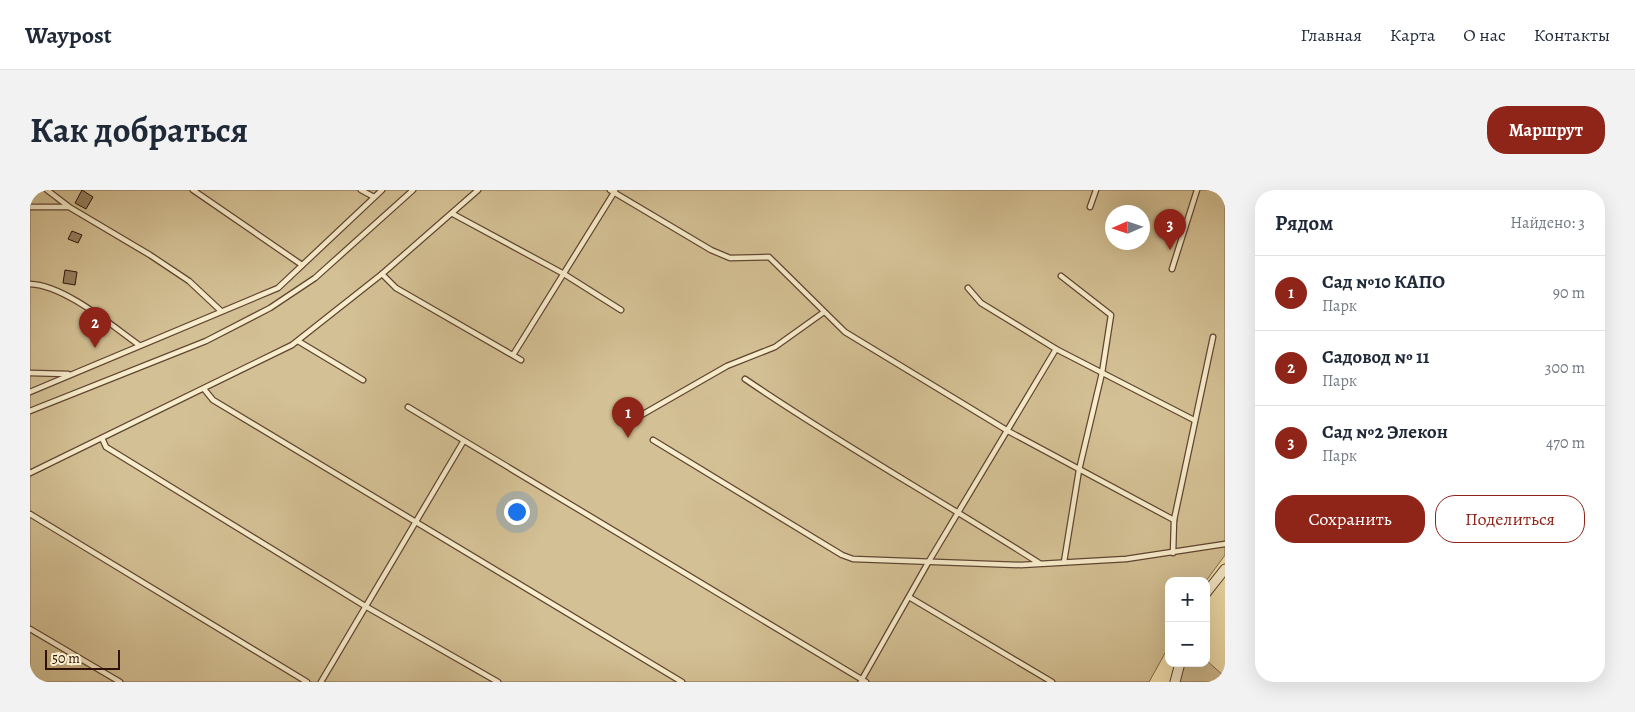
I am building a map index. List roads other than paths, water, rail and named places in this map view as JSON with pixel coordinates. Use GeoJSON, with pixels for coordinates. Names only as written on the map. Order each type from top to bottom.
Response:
{"type":"FeatureCollection","features":[{"type":"Feature","properties":{"kind":"street"},"geometry":{"type":"LineString","coordinates":[[1210,589],[1225,569]]}},
{"type":"Feature","properties":{"kind":"street"},"geometry":{"type":"LineString","coordinates":[[1175,682],[1179,667]]}},
{"type":"Feature","properties":{"kind":"lane"},"geometry":{"type":"LineString","coordinates":[[47,190],[70,207],[150,254],[189,281],[221,312]]}},
{"type":"Feature","properties":{"kind":"lane"},"geometry":{"type":"LineString","coordinates":[[193,190],[302,265]]}},
{"type":"Feature","properties":{"kind":"lane"},"geometry":{"type":"LineString","coordinates":[[361,190],[374,197]]}},
{"type":"Feature","properties":{"kind":"lane"},"geometry":{"type":"LineString","coordinates":[[30,392],[278,288],[382,190]]}},
{"type":"Feature","properties":{"kind":"lane"},"geometry":{"type":"LineString","coordinates":[[30,411],[206,341],[270,308],[315,278],[413,190]]}},
{"type":"Feature","properties":{"kind":"lane"},"geometry":{"type":"LineString","coordinates":[[30,474],[298,341],[382,274],[453,214],[478,190]]}},
{"type":"Feature","properties":{"kind":"lane"},"geometry":{"type":"LineString","coordinates":[[1090,207],[1096,190]]}},
{"type":"Feature","properties":{"kind":"lane"},"geometry":{"type":"LineString","coordinates":[[1172,269],[1197,190]]}},
{"type":"Feature","properties":{"kind":"lane"},"geometry":{"type":"LineString","coordinates":[[514,355],[613,191],[710,250],[730,258],[769,257],[845,332],[1008,431],[1174,520]]}},
{"type":"Feature","properties":{"kind":"lane"},"geometry":{"type":"LineString","coordinates":[[30,207],[70,207]]}},
{"type":"Feature","properties":{"kind":"lane"},"geometry":{"type":"LineString","coordinates":[[453,214],[564,274],[621,310]]}},
{"type":"Feature","properties":{"kind":"lane"},"geometry":{"type":"LineString","coordinates":[[382,274],[396,288],[521,360]]}},
{"type":"Feature","properties":{"kind":"lane"},"geometry":{"type":"LineString","coordinates":[[1062,276],[1111,315],[1102,373],[1080,470],[1064,562]]}},
{"type":"Feature","properties":{"kind":"lane"},"geometry":{"type":"LineString","coordinates":[[30,284],[42,284],[75,300],[139,345]]}},
{"type":"Feature","properties":{"kind":"lane"},"geometry":{"type":"LineString","coordinates":[[968,288],[981,303],[1056,349],[1194,420]]}},
{"type":"Feature","properties":{"kind":"lane"},"geometry":{"type":"LineString","coordinates":[[631,421],[727,366],[775,346],[824,312]]}},
{"type":"Feature","properties":{"kind":"lane"},"geometry":{"type":"LineString","coordinates":[[1173,552],[1174,520],[1213,337]]}},
{"type":"Feature","properties":{"kind":"lane"},"geometry":{"type":"LineString","coordinates":[[298,341],[363,380]]}},
{"type":"Feature","properties":{"kind":"lane"},"geometry":{"type":"LineString","coordinates":[[408,408],[863,681],[929,561],[1056,349]]}},
{"type":"Feature","properties":{"kind":"lane"},"geometry":{"type":"LineString","coordinates":[[30,373],[70,374]]}},
{"type":"Feature","properties":{"kind":"lane"},"geometry":{"type":"LineString","coordinates":[[745,378],[814,426],[960,512],[1040,564]]}},
{"type":"Feature","properties":{"kind":"lane"},"geometry":{"type":"LineString","coordinates":[[204,389],[213,400],[682,682]]}},
{"type":"Feature","properties":{"kind":"lane"},"geometry":{"type":"LineString","coordinates":[[102,438],[106,447],[365,606],[498,682]]}},
{"type":"Feature","properties":{"kind":"lane"},"geometry":{"type":"LineString","coordinates":[[653,440],[842,555],[853,559],[1021,565],[1126,559],[1225,544]]}},
{"type":"Feature","properties":{"kind":"lane"},"geometry":{"type":"LineString","coordinates":[[321,682],[463,442]]}},
{"type":"Feature","properties":{"kind":"lane"},"geometry":{"type":"LineString","coordinates":[[30,514],[307,682]]}},
{"type":"Feature","properties":{"kind":"lane"},"geometry":{"type":"LineString","coordinates":[[909,597],[1052,682]]}},
{"type":"Feature","properties":{"kind":"lane"},"geometry":{"type":"LineString","coordinates":[[30,629],[120,682]]}},
{"type":"Feature","properties":{"kind":"place","name":"Сад №2 Элекон"},"geometry":{"type":"Point","coordinates":[1170,250]}},
{"type":"Feature","properties":{"kind":"place","name":"Садовод № 11"},"geometry":{"type":"Point","coordinates":[95,348]}},
{"type":"Feature","properties":{"kind":"place","name":"Сад №10 КАПО"},"geometry":{"type":"Point","coordinates":[628,438]}}]}
